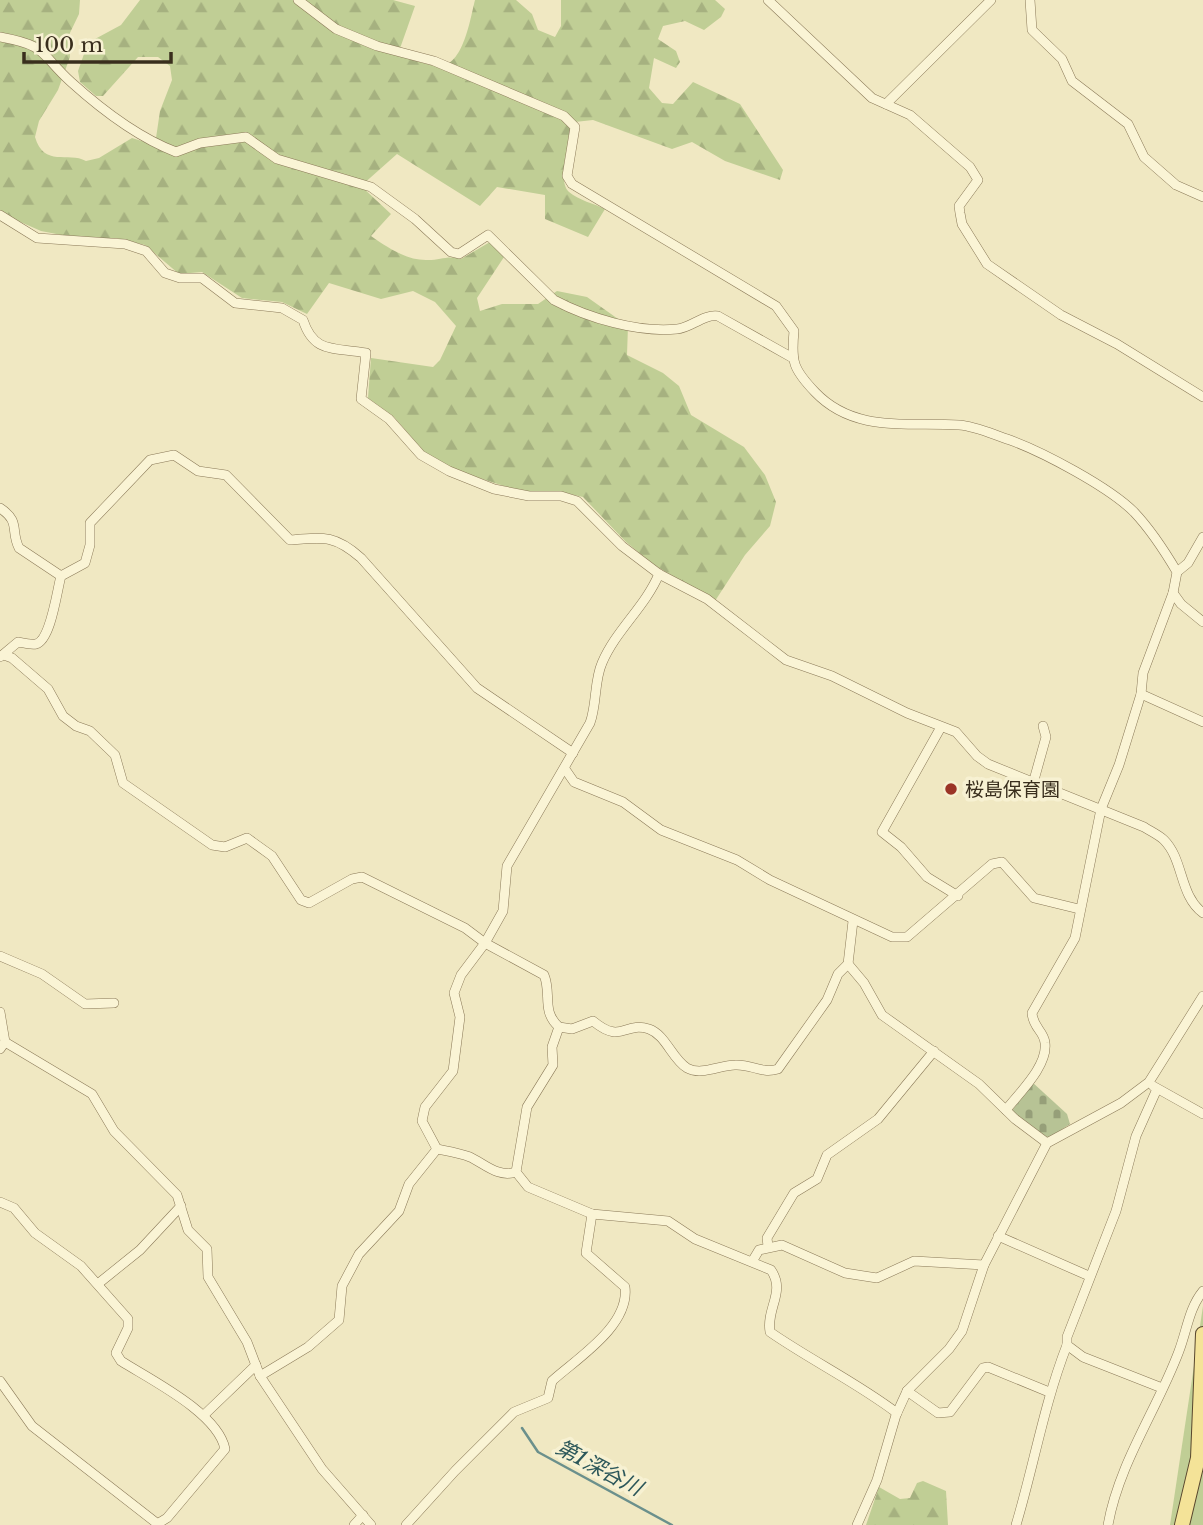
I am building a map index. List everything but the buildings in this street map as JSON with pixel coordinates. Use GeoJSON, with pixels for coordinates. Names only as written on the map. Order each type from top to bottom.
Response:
{"type":"FeatureCollection","features":[{"type":"Feature","properties":{"kind":"main road"},"geometry":{"type":"LineString","coordinates":[[1182,1525],[1198,1458],[1203,1334]]}},
{"type":"Feature","properties":{"kind":"street"},"geometry":{"type":"LineString","coordinates":[[298,0],[346,33],[377,46],[435,61],[564,116],[575,127],[567,176],[572,184],[776,306],[794,331],[791,357],[798,374],[826,404],[841,414],[897,425],[962,425],[1038,451],[1131,509],[1158,541],[1177,572],[1173,593],[1143,673],[1141,694],[1119,765],[1101,809],[1075,938],[1032,1013],[1033,1024],[1045,1039],[1046,1052],[1034,1075],[1006,1110]]}},
{"type":"Feature","properties":{"kind":"street"},"geometry":{"type":"LineString","coordinates":[[768,0],[872,98],[910,115],[970,167],[978,180],[960,205],[960,214],[962,224],[987,264],[1060,315],[1117,344],[1203,397]]}},
{"type":"Feature","properties":{"kind":"street"},"geometry":{"type":"LineString","coordinates":[[886,104],[991,0]]}},
{"type":"Feature","properties":{"kind":"street"},"geometry":{"type":"LineString","coordinates":[[1030,0],[1032,30],[1062,59],[1072,81],[1128,124],[1149,162],[1176,185],[1203,197]]}},
{"type":"Feature","properties":{"kind":"street"},"geometry":{"type":"LineString","coordinates":[[0,37],[29,43],[47,54],[69,81],[111,115],[153,143],[176,152],[200,143],[246,137],[277,159],[371,187],[415,219],[451,252],[459,254],[488,235],[564,306],[607,320],[664,329],[679,329],[712,315],[718,316],[791,357]]}},
{"type":"Feature","properties":{"kind":"street"},"geometry":{"type":"LineString","coordinates":[[0,215],[37,238],[125,244],[146,251],[165,273],[180,278],[202,278],[235,303],[282,308],[303,320],[309,338],[316,344],[366,353],[361,399],[389,419],[421,455],[449,471],[494,489],[529,496],[561,496],[577,501],[622,546],[659,575],[707,599],[786,660],[867,691],[907,713],[956,732],[976,756],[988,764],[1034,780],[1144,827],[1163,839],[1175,858],[1182,884],[1203,914]]}},
{"type":"Feature","properties":{"kind":"street"},"geometry":{"type":"LineString","coordinates":[[2,656],[18,642],[35,644],[43,640],[61,576],[85,563],[90,545],[90,523],[150,460],[174,455],[198,471],[226,475],[280,534],[290,540],[323,537],[342,541],[361,558],[477,688],[573,753]]}},
{"type":"Feature","properties":{"kind":"street"},"geometry":{"type":"LineString","coordinates":[[0,508],[10,515],[15,525],[19,548],[61,576]]}},
{"type":"Feature","properties":{"kind":"street"},"geometry":{"type":"LineString","coordinates":[[1177,572],[1188,564],[1203,537]]}},
{"type":"Feature","properties":{"kind":"street"},"geometry":{"type":"LineString","coordinates":[[434,1150],[422,1121],[425,1107],[453,1071],[460,1017],[454,993],[461,975],[485,943],[503,911],[507,866],[565,769],[596,707],[600,667],[615,637],[643,603],[659,575]]}},
{"type":"Feature","properties":{"kind":"street"},"geometry":{"type":"LineString","coordinates":[[1173,593],[1181,604],[1203,622]]}},
{"type":"Feature","properties":{"kind":"street"},"geometry":{"type":"LineString","coordinates":[[2,656],[12,658],[48,689],[64,716],[76,726],[90,731],[115,755],[123,783],[212,845],[225,847],[247,838],[272,856],[301,900],[309,903],[352,879],[362,877],[465,928],[485,943],[544,975],[547,983],[547,1009],[559,1027],[572,1029],[593,1021],[607,1032],[614,1033],[645,1028],[654,1031],[684,1066],[695,1072],[737,1064],[769,1072],[778,1069],[798,1044],[827,1000],[838,974],[848,964],[853,920]]}},
{"type":"Feature","properties":{"kind":"street"},"geometry":{"type":"LineString","coordinates":[[1141,694],[1203,722]]}},
{"type":"Feature","properties":{"kind":"street"},"geometry":{"type":"LineString","coordinates":[[1034,780],[1046,737],[1043,726]]}},
{"type":"Feature","properties":{"kind":"street"},"geometry":{"type":"LineString","coordinates":[[941,727],[881,832],[901,847],[927,877],[958,895]]}},
{"type":"Feature","properties":{"kind":"street"},"geometry":{"type":"LineString","coordinates":[[565,769],[574,782],[623,802],[661,830],[737,860],[770,880],[853,920],[900,939],[907,937],[992,864],[1002,862],[1034,898],[1079,909]]}},
{"type":"Feature","properties":{"kind":"street"},"geometry":{"type":"LineString","coordinates":[[0,956],[41,974],[85,1004],[114,1003]]}},
{"type":"Feature","properties":{"kind":"street"},"geometry":{"type":"LineString","coordinates":[[848,964],[864,983],[882,1015],[979,1084],[1047,1143]]}},
{"type":"Feature","properties":{"kind":"street"},"geometry":{"type":"LineString","coordinates":[[1016,1525],[1031,1477],[1049,1392],[1068,1345],[1067,1337],[1088,1276],[1116,1211],[1136,1136],[1153,1086],[1203,996]]}},
{"type":"Feature","properties":{"kind":"street"},"geometry":{"type":"LineString","coordinates":[[0,1012],[3,1045],[92,1094],[114,1131],[167,1184],[181,1206],[187,1230],[207,1249],[208,1277],[247,1342],[260,1376],[323,1469],[371,1525]]}},
{"type":"Feature","properties":{"kind":"street"},"geometry":{"type":"LineString","coordinates":[[559,1027],[552,1047],[553,1065],[527,1107],[516,1172],[528,1187],[592,1214],[668,1221],[695,1238],[771,1269],[778,1280],[778,1291],[768,1321],[770,1332],[819,1366],[841,1373],[859,1384],[897,1413]]}},
{"type":"Feature","properties":{"kind":"street"},"geometry":{"type":"LineString","coordinates":[[768,1247],[767,1238],[794,1193],[817,1179],[827,1155],[878,1119],[934,1051]]}},
{"type":"Feature","properties":{"kind":"street"},"geometry":{"type":"LineString","coordinates":[[1153,1086],[1203,1114]]}},
{"type":"Feature","properties":{"kind":"street"},"geometry":{"type":"LineString","coordinates":[[857,1525],[877,1480],[897,1413],[907,1391],[949,1349],[962,1331],[984,1265],[1047,1143],[1153,1086]]}},
{"type":"Feature","properties":{"kind":"street"},"geometry":{"type":"LineString","coordinates":[[434,1150],[470,1157],[490,1170],[510,1174],[516,1172]]}},
{"type":"Feature","properties":{"kind":"street"},"geometry":{"type":"LineString","coordinates":[[260,1376],[308,1347],[339,1320],[342,1286],[359,1254],[399,1211],[409,1184],[434,1150]]}},
{"type":"Feature","properties":{"kind":"street"},"geometry":{"type":"LineString","coordinates":[[0,1202],[14,1208],[36,1233],[99,1283],[128,1319],[128,1328],[116,1353],[121,1361],[204,1415],[223,1440],[225,1449],[167,1518],[158,1524],[32,1426],[0,1381]]}},
{"type":"Feature","properties":{"kind":"street"},"geometry":{"type":"LineString","coordinates":[[99,1283],[140,1250],[181,1206]]}},
{"type":"Feature","properties":{"kind":"street"},"geometry":{"type":"LineString","coordinates":[[407,1525],[454,1471],[514,1412],[548,1398],[552,1381],[596,1345],[626,1301],[625,1287],[621,1281],[586,1253],[592,1214]]}},
{"type":"Feature","properties":{"kind":"street"},"geometry":{"type":"LineString","coordinates":[[998,1236],[1088,1276]]}},
{"type":"Feature","properties":{"kind":"street"},"geometry":{"type":"LineString","coordinates":[[752,1260],[760,1250],[782,1245],[845,1273],[877,1278],[914,1261],[984,1265]]}},
{"type":"Feature","properties":{"kind":"street"},"geometry":{"type":"LineString","coordinates":[[1108,1525],[1114,1492],[1179,1351],[1189,1317],[1203,1291]]}},
{"type":"Feature","properties":{"kind":"street"},"geometry":{"type":"LineString","coordinates":[[1068,1345],[1083,1357],[1162,1388]]}},
{"type":"Feature","properties":{"kind":"street"},"geometry":{"type":"LineString","coordinates":[[204,1415],[256,1365]]}},
{"type":"Feature","properties":{"kind":"street"},"geometry":{"type":"LineString","coordinates":[[907,1391],[938,1413],[950,1412],[983,1368],[988,1367],[1049,1392]]}},
{"type":"Feature","properties":{"kind":"street"},"geometry":{"type":"LineString","coordinates":[[355,1525],[363,1515]]}},
{"type":"Feature","properties":{"kind":"green space"},"geometry":{"type":"Polygon","coordinates":[[[0,0],[80,0],[79,14],[68,37],[70,57],[58,90],[39,121],[35,137],[39,147],[50,156],[86,161],[99,158],[132,138],[145,142],[156,138],[160,111],[172,80],[170,66],[158,57],[138,57],[103,96],[96,96],[80,82],[78,71],[84,54],[95,39],[121,25],[140,0],[393,0],[415,6],[398,54],[435,66],[445,65],[459,52],[468,31],[475,0],[516,0],[532,14],[538,30],[555,37],[561,26],[561,0],[715,0],[725,9],[721,17],[704,30],[685,21],[663,26],[658,39],[676,51],[680,62],[676,68],[654,58],[649,88],[662,103],[673,104],[693,82],[740,104],[783,170],[780,180],[725,161],[692,142],[672,149],[593,120],[575,122],[564,169],[565,186],[569,192],[605,209],[588,237],[545,219],[545,195],[497,187],[480,206],[397,154],[361,186],[391,214],[371,236],[405,256],[420,260],[452,257],[461,259],[490,242],[504,257],[477,298],[480,311],[502,304],[538,304],[557,291],[587,297],[628,326],[627,355],[663,373],[679,386],[691,415],[744,447],[765,475],[776,502],[770,526],[745,555],[715,601],[654,565],[626,542],[583,497],[561,492],[522,492],[458,471],[424,452],[394,417],[368,398],[371,358],[433,367],[440,360],[456,326],[435,302],[413,291],[381,299],[329,283],[307,314],[282,302],[242,298],[202,272],[179,274],[145,245],[116,238],[87,240],[41,231],[0,213],[0,0]]]}},
{"type":"Feature","properties":{"kind":"green space"},"geometry":{"type":"Polygon","coordinates":[[[1032,1082],[1067,1114],[1070,1124],[1049,1138],[1024,1123],[1012,1111],[1032,1082]]]}},
{"type":"Feature","properties":{"kind":"green space"},"geometry":{"type":"Polygon","coordinates":[[[1203,1306],[1203,1525],[1170,1525],[1203,1306]]]}},
{"type":"Feature","properties":{"kind":"green space"},"geometry":{"type":"Polygon","coordinates":[[[923,1481],[946,1491],[948,1525],[866,1525],[879,1487],[900,1499],[910,1498],[917,1483],[923,1481]]]}},
{"type":"Feature","properties":{"kind":"waterway","name":"第1深谷川"},"geometry":{"type":"LineString","coordinates":[[522,1428],[538,1452],[672,1525]]}},
{"type":"Feature","properties":{"kind":"place","name":"桜島保育園"},"geometry":{"type":"Point","coordinates":[951,789]}}]}
